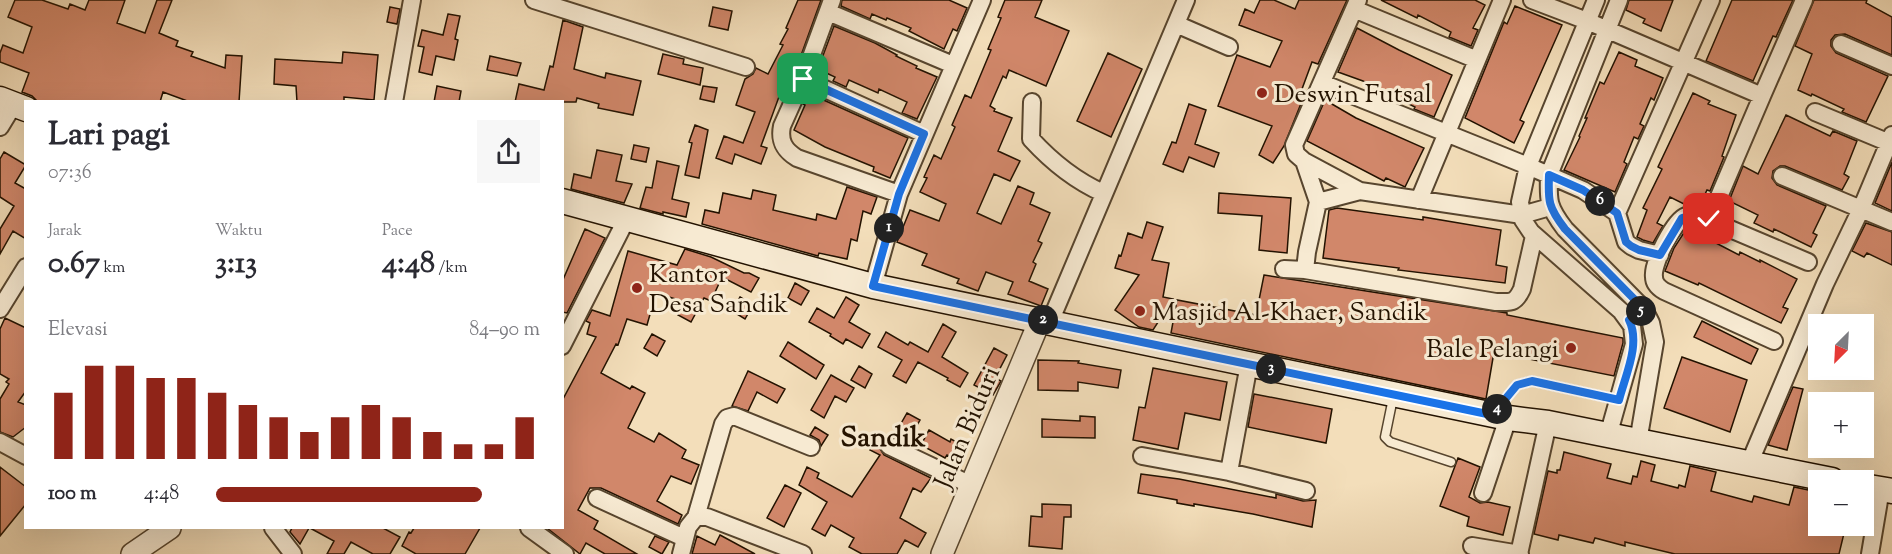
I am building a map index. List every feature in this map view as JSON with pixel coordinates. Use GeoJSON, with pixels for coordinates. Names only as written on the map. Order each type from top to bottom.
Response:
{"type":"FeatureCollection","features":[{"type":"Feature","properties":{"kind":"main road"},"geometry":{"type":"LineString","coordinates":[[564,202],[873,286],[1500,416],[1548,423],[1808,475]]}},
{"type":"Feature","properties":{"kind":"street"},"geometry":{"type":"LineString","coordinates":[[394,100],[412,0]]}},
{"type":"Feature","properties":{"kind":"street"},"geometry":{"type":"LineString","coordinates":[[534,0],[746,67]]}},
{"type":"Feature","properties":{"kind":"street"},"geometry":{"type":"LineString","coordinates":[[873,286],[899,194],[981,0]]}},
{"type":"Feature","properties":{"kind":"street"},"geometry":{"type":"LineString","coordinates":[[1045,321],[1186,0]]}},
{"type":"Feature","properties":{"kind":"street"},"geometry":{"type":"LineString","coordinates":[[1419,200],[1502,0]]}},
{"type":"Feature","properties":{"kind":"street"},"geometry":{"type":"LineString","coordinates":[[1532,0],[1587,21],[1762,96]]}},
{"type":"Feature","properties":{"kind":"street"},"geometry":{"type":"LineString","coordinates":[[1596,0],[1528,166],[1521,192],[1522,215],[1534,236],[1629,320],[1634,344],[1608,436]]}},
{"type":"Feature","properties":{"kind":"street"},"geometry":{"type":"LineString","coordinates":[[1619,0],[1549,175],[1550,207],[1565,229],[1644,309],[1651,323],[1655,342],[1638,441]]}},
{"type":"Feature","properties":{"kind":"street"},"geometry":{"type":"LineString","coordinates":[[1617,213],[1711,0]]}},
{"type":"Feature","properties":{"kind":"street"},"geometry":{"type":"LineString","coordinates":[[1709,219],[1804,0]]}},
{"type":"Feature","properties":{"kind":"street"},"geometry":{"type":"LineString","coordinates":[[1477,60],[1356,5],[1294,146],[1296,154],[1360,191],[1522,215],[1550,207]]}},
{"type":"Feature","properties":{"kind":"street"},"geometry":{"type":"LineString","coordinates":[[899,194],[797,158],[789,154],[784,147],[780,135],[784,120],[803,79],[830,6],[953,65]]}},
{"type":"Feature","properties":{"kind":"street"},"geometry":{"type":"LineString","coordinates":[[1176,24],[1229,47]]}},
{"type":"Feature","properties":{"kind":"street"},"geometry":{"type":"LineString","coordinates":[[1841,44],[1892,66]]}},
{"type":"Feature","properties":{"kind":"street"},"geometry":{"type":"LineString","coordinates":[[803,79],[924,134]]}},
{"type":"Feature","properties":{"kind":"street"},"geometry":{"type":"LineString","coordinates":[[1322,83],[1583,190],[1617,213],[1626,242],[1639,250],[1660,255]]}},
{"type":"Feature","properties":{"kind":"street"},"geometry":{"type":"LineString","coordinates":[[1032,102],[1031,139],[1057,165],[1081,183],[1103,193]]}},
{"type":"Feature","properties":{"kind":"street"},"geometry":{"type":"LineString","coordinates":[[0,127],[13,104]]}},
{"type":"Feature","properties":{"kind":"street"},"geometry":{"type":"LineString","coordinates":[[1749,464],[1825,284],[1891,140],[1815,112]]}},
{"type":"Feature","properties":{"kind":"street"},"geometry":{"type":"LineString","coordinates":[[1305,161],[1318,202],[1306,252],[1305,270]]}},
{"type":"Feature","properties":{"kind":"street"},"geometry":{"type":"LineString","coordinates":[[1782,176],[1892,222]]}},
{"type":"Feature","properties":{"kind":"street"},"geometry":{"type":"LineString","coordinates":[[1318,202],[1360,191]]}},
{"type":"Feature","properties":{"kind":"street"},"geometry":{"type":"LineString","coordinates":[[1774,341],[1659,288],[1653,273],[1660,255],[1682,218],[1693,215],[1709,219],[1808,262]]}},
{"type":"Feature","properties":{"kind":"street"},"geometry":{"type":"LineString","coordinates":[[564,342],[627,218]]}},
{"type":"Feature","properties":{"kind":"street"},"geometry":{"type":"LineString","coordinates":[[1284,269],[1305,270],[1511,303],[1522,289],[1534,236]]}},
{"type":"Feature","properties":{"kind":"street"},"geometry":{"type":"LineString","coordinates":[[0,309],[24,270]]}},
{"type":"Feature","properties":{"kind":"street"},"geometry":{"type":"LineString","coordinates":[[1629,320],[1644,309]]}},
{"type":"Feature","properties":{"kind":"street","name":"Jalan Biduri"},"geometry":{"type":"LineString","coordinates":[[942,554],[1045,321]]}},
{"type":"Feature","properties":{"kind":"street"},"geometry":{"type":"LineString","coordinates":[[1229,472],[1248,364]]}},
{"type":"Feature","properties":{"kind":"street"},"geometry":{"type":"LineString","coordinates":[[597,498],[682,546],[688,527],[696,517],[723,424],[727,418],[734,416],[811,447]]}},
{"type":"Feature","properties":{"kind":"street"},"geometry":{"type":"LineString","coordinates":[[1483,494],[1500,416]]}},
{"type":"Feature","properties":{"kind":"street"},"geometry":{"type":"LineString","coordinates":[[1472,546],[1520,554],[1548,423]]}},
{"type":"Feature","properties":{"kind":"street"},"geometry":{"type":"LineString","coordinates":[[0,442],[24,455]]}},
{"type":"Feature","properties":{"kind":"street"},"geometry":{"type":"LineString","coordinates":[[889,446],[971,485]]}},
{"type":"Feature","properties":{"kind":"street"},"geometry":{"type":"LineString","coordinates":[[1142,456],[1229,472],[1306,491]]}},
{"type":"Feature","properties":{"kind":"street"},"geometry":{"type":"LineString","coordinates":[[1870,554],[1879,489]]}},
{"type":"Feature","properties":{"kind":"street"},"geometry":{"type":"LineString","coordinates":[[696,517],[707,517],[803,554]]}},
{"type":"Feature","properties":{"kind":"street"},"geometry":{"type":"LineString","coordinates":[[132,554],[164,529]]}},
{"type":"Feature","properties":{"kind":"street"},"geometry":{"type":"LineString","coordinates":[[274,529],[293,554]]}},
{"type":"Feature","properties":{"kind":"street"},"geometry":{"type":"LineString","coordinates":[[530,529],[566,554]]}},
{"type":"Feature","properties":{"kind":"lane"},"geometry":{"type":"LineString","coordinates":[[1500,416],[1517,385],[1532,381],[1619,400]]}},
{"type":"Feature","properties":{"kind":"lane"},"geometry":{"type":"LineString","coordinates":[[1394,394],[1385,437],[1390,442],[1451,462]]}},
{"type":"Feature","properties":{"kind":"building"},"geometry":{"type":"Polygon","coordinates":[[[15,0],[42,0],[68,9],[70,4],[85,10],[89,0],[125,0],[117,23],[145,33],[157,0],[172,0],[159,33],[178,41],[176,46],[193,52],[191,56],[225,68],[226,55],[242,56],[239,100],[185,100],[163,92],[161,100],[36,100],[22,92],[29,73],[0,62],[3,45],[23,53],[32,27],[8,17],[15,0]]]}},
{"type":"Feature","properties":{"kind":"building"},"geometry":{"type":"Polygon","coordinates":[[[798,0],[821,0],[799,61],[796,60],[785,82],[789,84],[784,96],[780,94],[761,146],[767,148],[761,164],[735,154],[732,164],[716,158],[724,136],[743,143],[755,112],[736,105],[745,79],[753,74],[756,68],[768,74],[783,45],[780,44],[798,0]]]}},
{"type":"Feature","properties":{"kind":"building"},"geometry":{"type":"Polygon","coordinates":[[[842,0],[949,0],[967,8],[957,31],[953,29],[944,49],[909,31],[911,28],[872,14],[870,19],[841,6],[842,0]]]}},
{"type":"Feature","properties":{"kind":"building"},"geometry":{"type":"Polygon","coordinates":[[[1005,0],[1042,0],[1035,17],[1069,31],[1046,86],[1009,70],[1006,78],[1003,76],[990,106],[995,109],[994,111],[1012,118],[998,151],[1020,161],[1010,181],[994,174],[977,213],[1001,224],[1018,186],[1034,193],[1030,204],[1050,213],[1038,241],[1042,243],[1033,262],[1036,264],[1029,281],[1048,289],[1041,306],[1008,294],[1013,282],[986,272],[978,291],[957,283],[959,279],[922,265],[927,254],[897,242],[910,210],[939,221],[946,204],[920,192],[927,178],[924,177],[934,155],[941,159],[955,127],[952,125],[965,95],[971,98],[991,50],[988,49],[1001,18],[998,17],[1005,0]]]}},
{"type":"Feature","properties":{"kind":"building"},"geometry":{"type":"Polygon","coordinates":[[[1260,0],[1274,0],[1295,9],[1299,0],[1347,0],[1318,64],[1312,62],[1302,89],[1306,91],[1284,146],[1273,163],[1259,155],[1272,126],[1218,106],[1237,55],[1270,67],[1282,41],[1239,25],[1245,9],[1254,13],[1260,0]]]}},
{"type":"Feature","properties":{"kind":"building"},"geometry":{"type":"Polygon","coordinates":[[[1381,0],[1475,0],[1485,5],[1473,28],[1478,30],[1471,46],[1449,37],[1451,32],[1418,15],[1417,18],[1381,0]]]}},
{"type":"Feature","properties":{"kind":"building"},"geometry":{"type":"Polygon","coordinates":[[[1629,0],[1673,0],[1661,31],[1643,23],[1645,19],[1626,10],[1629,0]]]}},
{"type":"Feature","properties":{"kind":"building"},"geometry":{"type":"Polygon","coordinates":[[[1732,0],[1793,0],[1776,37],[1773,36],[1753,81],[1706,61],[1732,0]]]}},
{"type":"Feature","properties":{"kind":"building"},"geometry":{"type":"Polygon","coordinates":[[[1814,0],[1867,0],[1866,3],[1892,17],[1892,55],[1845,34],[1835,35],[1831,40],[1831,46],[1836,53],[1888,76],[1866,122],[1842,112],[1844,109],[1798,90],[1812,54],[1795,46],[1814,0]]]}},
{"type":"Feature","properties":{"kind":"building"},"geometry":{"type":"Polygon","coordinates":[[[1515,6],[1562,25],[1520,120],[1524,122],[1514,143],[1465,118],[1504,22],[1507,24],[1515,6]]]}},
{"type":"Feature","properties":{"kind":"building"},"geometry":{"type":"Polygon","coordinates":[[[390,7],[400,9],[397,24],[387,22],[390,7]]]}},
{"type":"Feature","properties":{"kind":"building"},"geometry":{"type":"Polygon","coordinates":[[[713,7],[732,11],[728,30],[709,26],[713,7]]]}},
{"type":"Feature","properties":{"kind":"building"},"geometry":{"type":"Polygon","coordinates":[[[448,14],[460,16],[455,39],[458,40],[454,60],[436,56],[432,75],[419,72],[424,47],[418,46],[422,30],[443,35],[448,14]]]}},
{"type":"Feature","properties":{"kind":"building"},"geometry":{"type":"Polygon","coordinates":[[[563,20],[583,27],[574,69],[605,78],[606,73],[641,81],[633,115],[598,108],[599,104],[577,98],[576,102],[515,100],[519,84],[544,90],[550,66],[553,67],[563,20]]]}},
{"type":"Feature","properties":{"kind":"building"},"geometry":{"type":"Polygon","coordinates":[[[834,26],[875,43],[917,66],[916,68],[937,77],[917,119],[902,113],[907,102],[879,89],[878,93],[849,80],[846,87],[833,81],[835,77],[818,69],[834,26]]]}},
{"type":"Feature","properties":{"kind":"building"},"geometry":{"type":"Polygon","coordinates":[[[1357,28],[1452,75],[1434,117],[1414,109],[1415,107],[1363,81],[1338,72],[1357,28]]]}},
{"type":"Feature","properties":{"kind":"building"},"geometry":{"type":"Polygon","coordinates":[[[343,52],[378,55],[374,100],[344,97],[344,100],[297,100],[296,86],[274,84],[275,59],[342,63],[343,52]]]}},
{"type":"Feature","properties":{"kind":"building"},"geometry":{"type":"Polygon","coordinates":[[[1619,52],[1637,60],[1635,66],[1663,78],[1640,124],[1644,126],[1638,139],[1634,137],[1624,162],[1627,164],[1615,192],[1564,170],[1580,137],[1600,82],[1604,84],[1619,52]]]}},
{"type":"Feature","properties":{"kind":"building"},"geometry":{"type":"Polygon","coordinates":[[[1108,53],[1142,69],[1111,137],[1077,121],[1108,53]]]}},
{"type":"Feature","properties":{"kind":"building"},"geometry":{"type":"Polygon","coordinates":[[[663,54],[684,59],[683,64],[703,68],[700,85],[658,74],[663,54]]]}},
{"type":"Feature","properties":{"kind":"building"},"geometry":{"type":"Polygon","coordinates":[[[490,56],[521,63],[517,76],[487,70],[490,56]]]}},
{"type":"Feature","properties":{"kind":"building"},"geometry":{"type":"Polygon","coordinates":[[[437,86],[461,91],[459,100],[434,100],[437,86]]]}},
{"type":"Feature","properties":{"kind":"building"},"geometry":{"type":"Polygon","coordinates":[[[703,86],[717,88],[714,102],[700,99],[703,86]]]}},
{"type":"Feature","properties":{"kind":"building"},"geometry":{"type":"Polygon","coordinates":[[[808,93],[908,138],[890,178],[873,171],[874,167],[825,147],[794,130],[808,93]]]}},
{"type":"Feature","properties":{"kind":"building"},"geometry":{"type":"Polygon","coordinates":[[[1693,93],[1710,101],[1708,104],[1736,115],[1722,156],[1724,157],[1710,191],[1707,190],[1700,205],[1686,205],[1670,197],[1657,223],[1663,226],[1653,243],[1643,240],[1637,237],[1647,210],[1643,208],[1662,169],[1658,167],[1693,93]]]}},
{"type":"Feature","properties":{"kind":"building"},"geometry":{"type":"Polygon","coordinates":[[[1325,100],[1356,118],[1424,148],[1405,187],[1386,178],[1384,181],[1307,141],[1325,100]]]}},
{"type":"Feature","properties":{"kind":"building"},"geometry":{"type":"Polygon","coordinates":[[[1189,104],[1206,110],[1195,144],[1219,153],[1214,167],[1189,157],[1183,172],[1163,164],[1172,142],[1176,143],[1189,104]]]}},
{"type":"Feature","properties":{"kind":"building"},"geometry":{"type":"Polygon","coordinates":[[[1786,115],[1830,136],[1833,131],[1857,141],[1844,174],[1849,177],[1842,190],[1785,166],[1780,166],[1773,171],[1772,178],[1777,185],[1826,206],[1813,233],[1817,235],[1811,247],[1774,229],[1773,232],[1754,223],[1758,215],[1729,201],[1743,166],[1758,174],[1786,115]]]}},
{"type":"Feature","properties":{"kind":"building"},"geometry":{"type":"Polygon","coordinates":[[[695,125],[708,130],[699,178],[685,175],[692,143],[689,142],[695,125]]]}},
{"type":"Feature","properties":{"kind":"building"},"geometry":{"type":"Polygon","coordinates":[[[634,145],[649,148],[646,162],[631,159],[634,145]]]}},
{"type":"Feature","properties":{"kind":"building"},"geometry":{"type":"Polygon","coordinates":[[[597,150],[622,155],[616,181],[632,184],[624,203],[571,189],[574,174],[591,178],[597,150]]]}},
{"type":"Feature","properties":{"kind":"building"},"geometry":{"type":"Polygon","coordinates":[[[4,152],[24,164],[24,168],[15,183],[24,188],[24,238],[13,231],[0,254],[0,229],[14,206],[0,197],[0,159],[4,152]]]}},
{"type":"Feature","properties":{"kind":"building"},"geometry":{"type":"Polygon","coordinates":[[[657,161],[679,166],[672,199],[689,203],[686,217],[640,208],[646,187],[652,188],[657,161]]]}},
{"type":"Feature","properties":{"kind":"building"},"geometry":{"type":"Polygon","coordinates":[[[1892,162],[1892,211],[1875,203],[1892,162]]]}},
{"type":"Feature","properties":{"kind":"building"},"geometry":{"type":"Polygon","coordinates":[[[847,187],[877,197],[871,214],[863,211],[857,241],[851,239],[847,259],[819,253],[818,256],[702,224],[705,210],[719,213],[723,193],[751,199],[753,190],[776,195],[773,210],[816,220],[817,214],[836,219],[847,187]]]}},
{"type":"Feature","properties":{"kind":"building"},"geometry":{"type":"Polygon","coordinates":[[[1219,193],[1291,198],[1287,253],[1259,250],[1262,216],[1218,213],[1219,193]]]}},
{"type":"Feature","properties":{"kind":"building"},"geometry":{"type":"Polygon","coordinates":[[[1337,208],[1423,220],[1423,217],[1501,230],[1496,265],[1507,267],[1505,283],[1323,258],[1329,210],[1337,208]]]}},
{"type":"Feature","properties":{"kind":"building"},"geometry":{"type":"Polygon","coordinates":[[[1147,222],[1163,227],[1152,260],[1169,263],[1163,297],[1173,299],[1153,330],[1139,327],[1115,310],[1139,275],[1115,268],[1119,255],[1121,256],[1128,233],[1142,238],[1147,222]]]}},
{"type":"Feature","properties":{"kind":"building"},"geometry":{"type":"Polygon","coordinates":[[[1866,223],[1892,232],[1892,265],[1867,253],[1864,257],[1852,251],[1866,223]]]}},
{"type":"Feature","properties":{"kind":"building"},"geometry":{"type":"Polygon","coordinates":[[[1687,228],[1739,255],[1740,252],[1760,262],[1760,260],[1797,279],[1783,307],[1788,309],[1781,323],[1699,283],[1698,285],[1665,271],[1674,248],[1687,228]]]}},
{"type":"Feature","properties":{"kind":"building"},"geometry":{"type":"Polygon","coordinates":[[[585,229],[605,238],[567,313],[564,312],[564,277],[585,229]]]}},
{"type":"Feature","properties":{"kind":"building"},"geometry":{"type":"Polygon","coordinates":[[[685,249],[711,257],[759,278],[751,292],[722,277],[711,301],[704,298],[691,322],[678,315],[685,302],[656,293],[647,325],[627,319],[618,345],[616,344],[601,373],[630,389],[632,386],[645,393],[628,428],[654,442],[659,433],[686,450],[682,458],[699,465],[691,484],[671,476],[657,501],[682,515],[678,524],[601,488],[590,488],[578,510],[598,521],[594,529],[637,554],[605,554],[586,543],[580,554],[548,529],[564,529],[564,397],[596,337],[587,334],[590,323],[586,321],[592,310],[610,316],[628,251],[677,265],[685,249]]]}},
{"type":"Feature","properties":{"kind":"building"},"geometry":{"type":"Polygon","coordinates":[[[1264,275],[1507,313],[1507,315],[1623,338],[1623,343],[1614,376],[1494,352],[1486,399],[1171,333],[1177,300],[1256,315],[1264,275]]]}},
{"type":"Feature","properties":{"kind":"building"},"geometry":{"type":"Polygon","coordinates":[[[795,283],[809,291],[801,305],[788,298],[795,283]]]}},
{"type":"Feature","properties":{"kind":"building"},"geometry":{"type":"Polygon","coordinates":[[[740,297],[753,305],[745,319],[732,311],[740,297]]]}},
{"type":"Feature","properties":{"kind":"building"},"geometry":{"type":"Polygon","coordinates":[[[846,297],[859,305],[849,322],[870,334],[862,348],[846,339],[843,344],[830,336],[831,334],[809,322],[817,308],[834,318],[846,297]]]}},
{"type":"Feature","properties":{"kind":"building"},"geometry":{"type":"Polygon","coordinates":[[[5,318],[24,327],[24,394],[18,402],[24,404],[24,429],[13,437],[0,432],[0,399],[9,384],[6,382],[9,379],[0,374],[0,329],[5,318]]]}},
{"type":"Feature","properties":{"kind":"building"},"geometry":{"type":"Polygon","coordinates":[[[1702,321],[1758,349],[1751,364],[1694,337],[1702,321]]]}},
{"type":"Feature","properties":{"kind":"building"},"geometry":{"type":"Polygon","coordinates":[[[943,324],[956,332],[942,357],[968,373],[960,387],[918,362],[906,383],[893,376],[902,360],[878,347],[886,332],[908,345],[910,342],[928,352],[943,324]]]}},
{"type":"Feature","properties":{"kind":"building"},"geometry":{"type":"Polygon","coordinates":[[[652,334],[665,341],[657,356],[644,348],[652,334]]]}},
{"type":"Feature","properties":{"kind":"building"},"geometry":{"type":"Polygon","coordinates":[[[788,342],[824,365],[816,379],[780,356],[788,342]]]}},
{"type":"Feature","properties":{"kind":"building"},"geometry":{"type":"Polygon","coordinates":[[[994,348],[1007,355],[995,378],[1001,381],[993,395],[974,385],[994,348]]]}},
{"type":"Feature","properties":{"kind":"building"},"geometry":{"type":"Polygon","coordinates":[[[1682,357],[1747,380],[1730,432],[1664,408],[1682,357]]]}},
{"type":"Feature","properties":{"kind":"building"},"geometry":{"type":"Polygon","coordinates":[[[1038,360],[1079,361],[1078,363],[1121,370],[1118,388],[1078,382],[1078,391],[1038,390],[1038,360]]]}},
{"type":"Feature","properties":{"kind":"building"},"geometry":{"type":"Polygon","coordinates":[[[859,366],[872,374],[865,388],[851,380],[859,366]]]}},
{"type":"Feature","properties":{"kind":"building"},"geometry":{"type":"Polygon","coordinates":[[[1153,368],[1227,382],[1220,420],[1185,413],[1178,449],[1133,440],[1139,407],[1145,408],[1153,368]]]}},
{"type":"Feature","properties":{"kind":"building"},"geometry":{"type":"Polygon","coordinates":[[[748,371],[785,389],[777,403],[757,392],[748,411],[732,406],[748,371]]]}},
{"type":"Feature","properties":{"kind":"building"},"geometry":{"type":"Polygon","coordinates":[[[831,375],[854,388],[846,402],[835,396],[824,418],[811,410],[831,375]]]}},
{"type":"Feature","properties":{"kind":"building"},"geometry":{"type":"Polygon","coordinates":[[[1793,387],[1803,389],[1787,450],[1768,445],[1793,387]]]}},
{"type":"Feature","properties":{"kind":"building"},"geometry":{"type":"Polygon","coordinates":[[[1254,394],[1332,409],[1326,443],[1248,427],[1254,394]]]}},
{"type":"Feature","properties":{"kind":"building"},"geometry":{"type":"Polygon","coordinates":[[[907,413],[920,420],[912,434],[899,427],[907,413]]]}},
{"type":"Feature","properties":{"kind":"building"},"geometry":{"type":"Polygon","coordinates":[[[1080,416],[1095,417],[1095,438],[1042,437],[1042,419],[1080,421],[1080,416]]]}},
{"type":"Feature","properties":{"kind":"building"},"geometry":{"type":"Polygon","coordinates":[[[815,427],[828,435],[821,446],[819,440],[810,435],[815,427]]]}},
{"type":"Feature","properties":{"kind":"building"},"geometry":{"type":"Polygon","coordinates":[[[929,430],[950,442],[951,439],[964,446],[957,460],[947,455],[945,458],[921,445],[929,430]]]}},
{"type":"Feature","properties":{"kind":"building"},"geometry":{"type":"Polygon","coordinates":[[[878,436],[882,438],[879,447],[884,455],[931,478],[921,492],[913,488],[900,518],[926,533],[918,547],[905,540],[897,554],[862,554],[849,547],[854,538],[831,525],[825,536],[812,529],[827,502],[799,485],[807,467],[819,473],[817,478],[852,497],[880,455],[870,450],[878,436]]]}},
{"type":"Feature","properties":{"kind":"building"},"geometry":{"type":"Polygon","coordinates":[[[1564,452],[1611,464],[1607,478],[1631,484],[1633,476],[1637,477],[1641,461],[1655,465],[1651,481],[1678,488],[1679,485],[1685,487],[1690,466],[1716,472],[1711,491],[1752,502],[1754,496],[1789,505],[1794,487],[1808,490],[1808,536],[1843,536],[1839,554],[1675,554],[1625,542],[1625,546],[1595,538],[1593,543],[1559,535],[1558,540],[1534,534],[1548,471],[1557,473],[1557,470],[1560,470],[1564,452]]]}},
{"type":"Feature","properties":{"kind":"building"},"geometry":{"type":"Polygon","coordinates":[[[1458,458],[1480,467],[1469,497],[1480,503],[1488,502],[1510,507],[1503,535],[1467,526],[1469,517],[1440,506],[1458,458]]]}},
{"type":"Feature","properties":{"kind":"building"},"geometry":{"type":"Polygon","coordinates":[[[0,467],[24,485],[24,506],[0,536],[0,467]]]}},
{"type":"Feature","properties":{"kind":"building"},"geometry":{"type":"Polygon","coordinates":[[[1141,474],[1276,498],[1276,494],[1303,501],[1316,500],[1312,527],[1253,514],[1177,503],[1177,500],[1138,493],[1141,474]]]}},
{"type":"Feature","properties":{"kind":"building"},"geometry":{"type":"Polygon","coordinates":[[[785,485],[801,493],[784,527],[767,518],[785,485]]]}},
{"type":"Feature","properties":{"kind":"building"},"geometry":{"type":"Polygon","coordinates":[[[1042,504],[1071,505],[1071,517],[1064,517],[1062,549],[1029,546],[1031,516],[1042,517],[1042,504]]]}},
{"type":"Feature","properties":{"kind":"building"},"geometry":{"type":"Polygon","coordinates":[[[292,529],[308,529],[300,544],[290,532],[292,529]]]}},
{"type":"Feature","properties":{"kind":"building"},"geometry":{"type":"Polygon","coordinates":[[[312,529],[385,529],[400,537],[390,554],[373,554],[351,542],[344,554],[327,554],[334,541],[312,529]]]}},
{"type":"Feature","properties":{"kind":"building"},"geometry":{"type":"Polygon","coordinates":[[[413,529],[479,529],[465,554],[416,554],[402,546],[409,532],[411,533],[413,529]]]}},
{"type":"Feature","properties":{"kind":"building"},"geometry":{"type":"Polygon","coordinates":[[[720,535],[755,554],[692,554],[697,536],[715,545],[720,535]]]}},
{"type":"Feature","properties":{"kind":"building"},"geometry":{"type":"Polygon","coordinates":[[[655,536],[669,542],[662,554],[649,547],[655,536]]]}},
{"type":"Feature","properties":{"kind":"place","name":"Deswin Futsal"},"geometry":{"type":"Point","coordinates":[1262,93]}},
{"type":"Feature","properties":{"kind":"place","name":"Kantor Desa Sandik"},"geometry":{"type":"Point","coordinates":[637,288]}},
{"type":"Feature","properties":{"kind":"place","name":"Masjid Al-Khaer, Sandik"},"geometry":{"type":"Point","coordinates":[1140,311]}},
{"type":"Feature","properties":{"kind":"place","name":"Bale Pelangi"},"geometry":{"type":"Point","coordinates":[1571,348]}},
{"type":"Feature","properties":{"kind":"district","name":"Sandik"},"geometry":{"type":"Point","coordinates":[883,436]}},
{"type":"Feature","properties":{"kind":"route"},"geometry":{"type":"LineString","coordinates":[[803,79],[924,134],[899,194],[873,286],[1492,415],[1517,385],[1532,381],[1619,400],[1634,344],[1629,320],[1644,309],[1555,216],[1550,207],[1549,175],[1583,190],[1617,213],[1626,242],[1639,250],[1660,255],[1682,218],[1693,215],[1709,219]]}}]}
